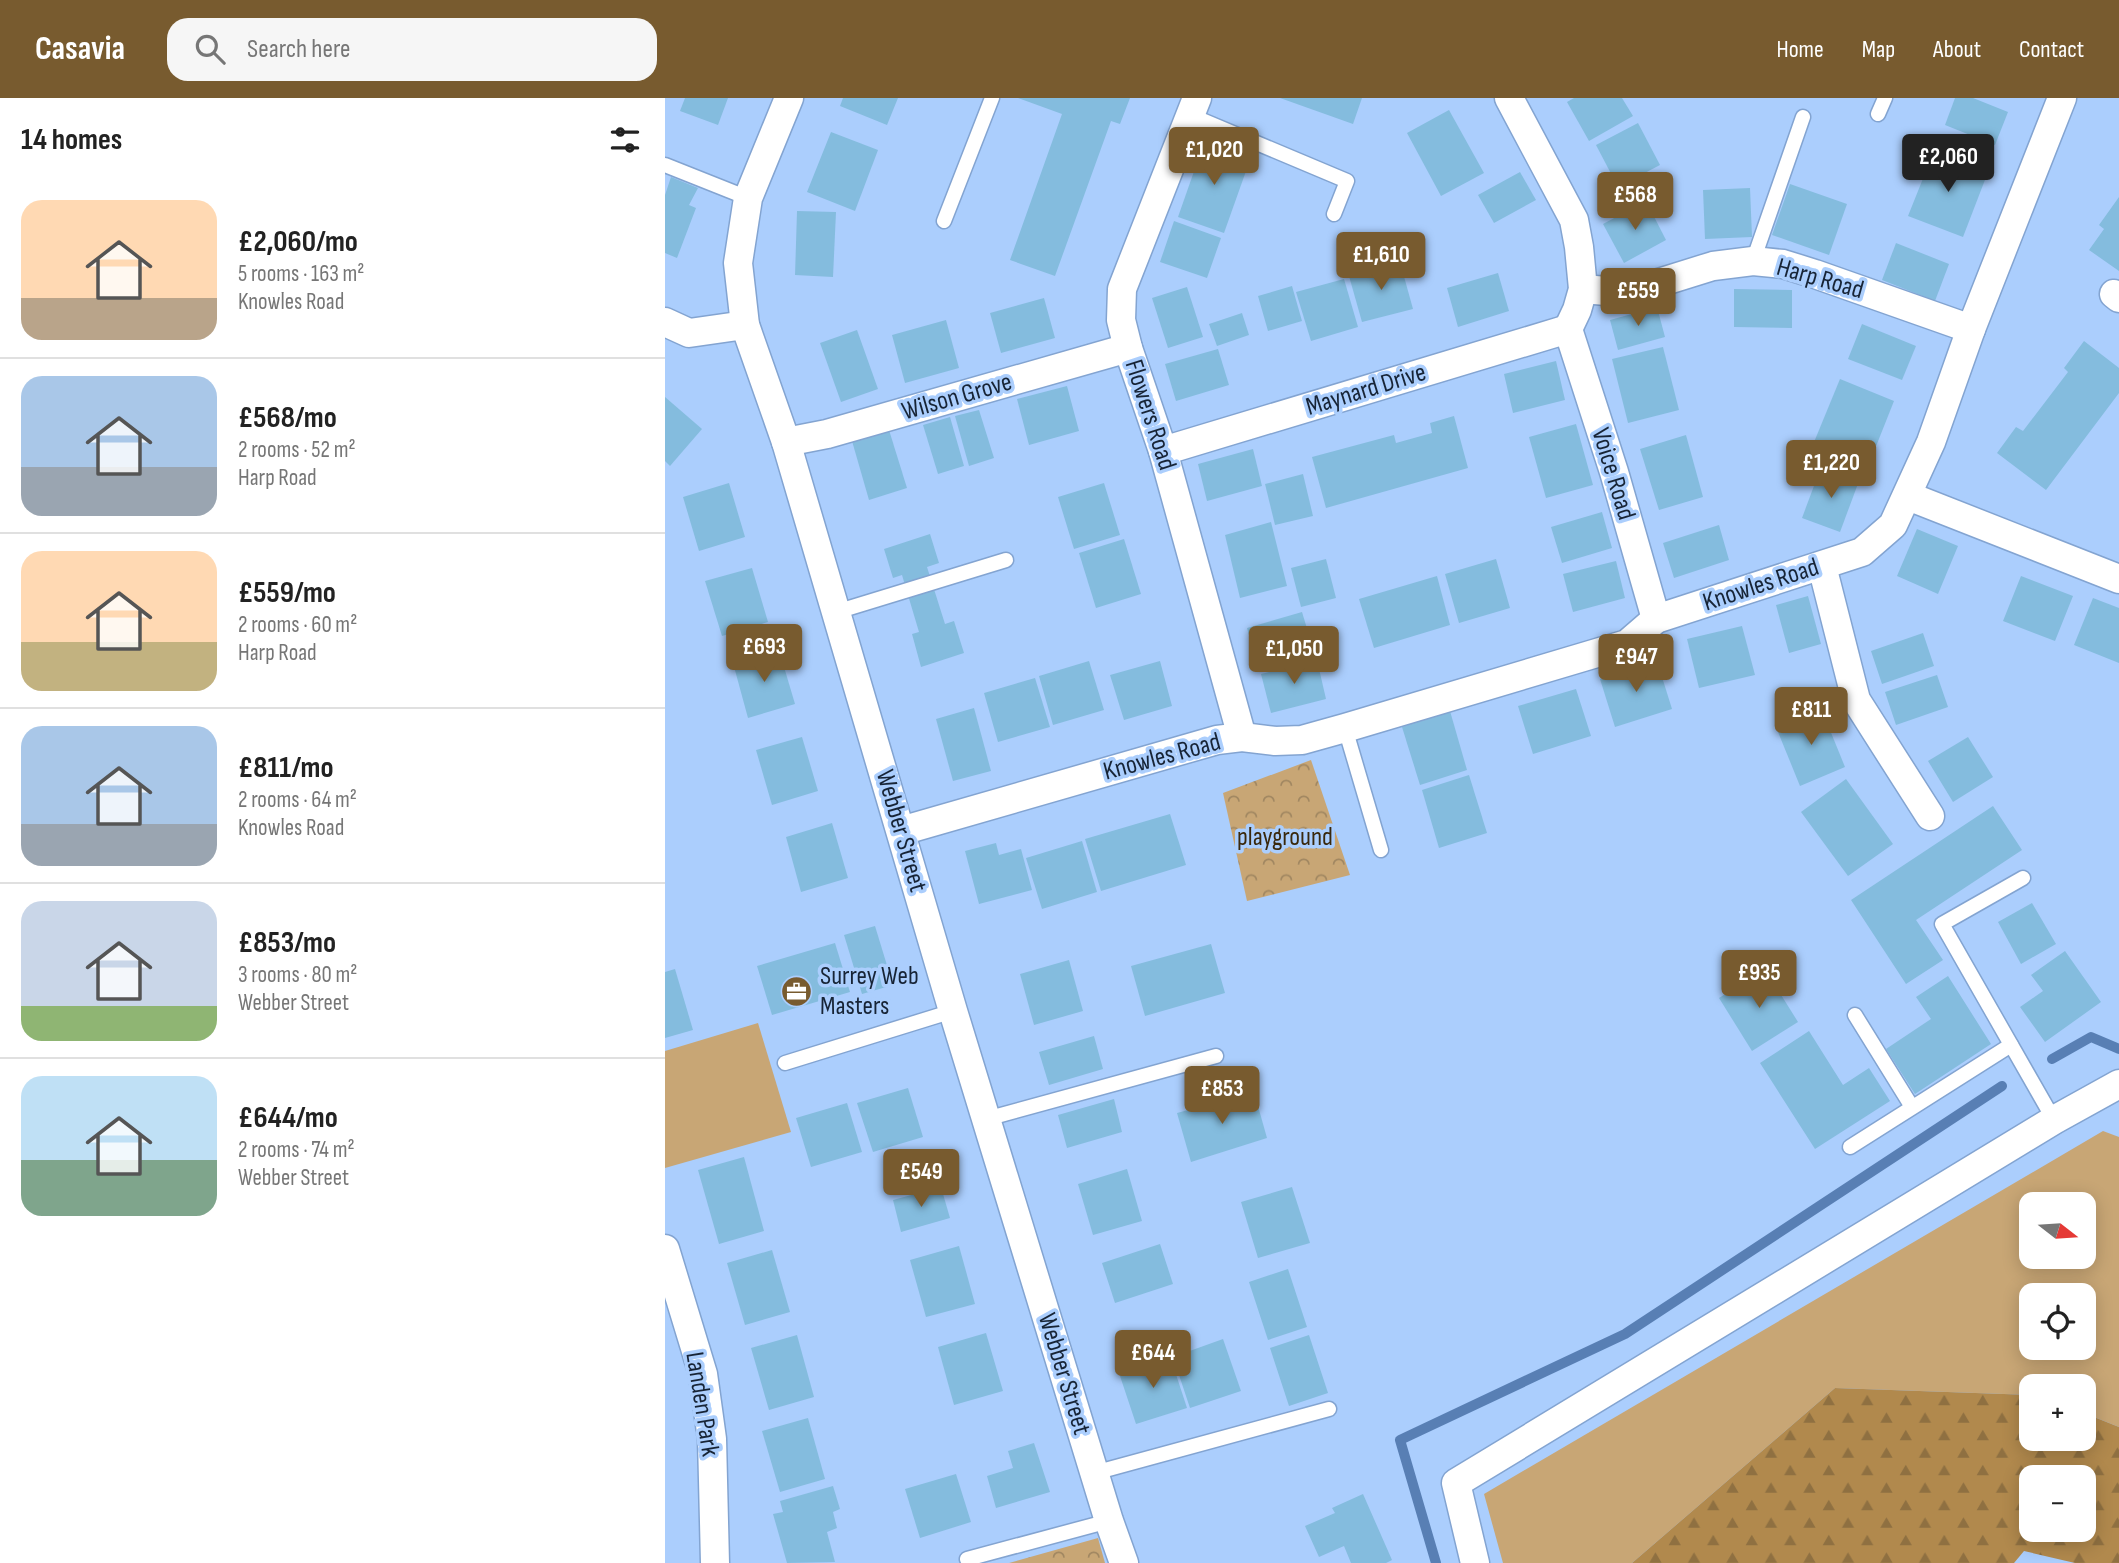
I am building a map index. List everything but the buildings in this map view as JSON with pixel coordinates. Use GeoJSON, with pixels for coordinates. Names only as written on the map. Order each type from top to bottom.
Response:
{"type":"FeatureCollection","features":[{"type":"Feature","properties":{"kind":"street","name":"Webber Street"},"geometry":{"type":"LineString","coordinates":[[789,98],[748,198],[738,264],[744,325],[786,442],[953,1011],[1124,1563]]}},
{"type":"Feature","properties":{"kind":"street"},"geometry":{"type":"LineString","coordinates":[[1509,98],[1574,220],[1583,289],[1568,330]]}},
{"type":"Feature","properties":{"kind":"street","name":"Knowles Road"},"geometry":{"type":"LineString","coordinates":[[901,831],[1217,740],[1242,737],[1275,741],[1302,740],[1627,644],[1656,619],[1862,552],[1893,525],[1931,442],[1971,328],[2062,98]]}},
{"type":"Feature","properties":{"kind":"street","name":"Flowers Road"},"geometry":{"type":"LineString","coordinates":[[1193,106],[1122,289],[1121,320],[1163,451],[1242,737]]}},
{"type":"Feature","properties":{"kind":"street","name":"Harp Road"},"geometry":{"type":"LineString","coordinates":[[1583,289],[1618,292],[1652,285],[1713,266],[1753,261],[1783,264],[1971,328]]}},
{"type":"Feature","properties":{"kind":"street"},"geometry":{"type":"LineString","coordinates":[[665,322],[689,333],[744,325]]}},
{"type":"Feature","properties":{"kind":"street","name":"Maynard Drive"},"geometry":{"type":"LineString","coordinates":[[1163,451],[1568,330]]}},
{"type":"Feature","properties":{"kind":"street","name":"Voice Road"},"geometry":{"type":"LineString","coordinates":[[1568,330],[1656,619]]}},
{"type":"Feature","properties":{"kind":"street","name":"Wilson Grove"},"geometry":{"type":"LineString","coordinates":[[786,442],[827,434],[1128,348]]}},
{"type":"Feature","properties":{"kind":"street"},"geometry":{"type":"LineString","coordinates":[[1907,496],[2119,579]]}},
{"type":"Feature","properties":{"kind":"street"},"geometry":{"type":"LineString","coordinates":[[1822,566],[1856,700],[1930,817]]}},
{"type":"Feature","properties":{"kind":"street"},"geometry":{"type":"LineString","coordinates":[[1475,1563],[1456,1483],[2054,1120],[2119,1084]]}},
{"type":"Feature","properties":{"kind":"street","name":"Landen Park"},"geometry":{"type":"LineString","coordinates":[[666,1258],[703,1374],[712,1439],[715,1563]]}},
{"type":"Feature","properties":{"kind":"lane"},"geometry":{"type":"LineString","coordinates":[[944,221],[992,98]]}},
{"type":"Feature","properties":{"kind":"lane"},"geometry":{"type":"LineString","coordinates":[[1878,114],[1885,98]]}},
{"type":"Feature","properties":{"kind":"lane"},"geometry":{"type":"LineString","coordinates":[[1193,106],[1347,181],[1334,214]]}},
{"type":"Feature","properties":{"kind":"lane"},"geometry":{"type":"LineString","coordinates":[[1753,261],[1803,117]]}},
{"type":"Feature","properties":{"kind":"lane"},"geometry":{"type":"LineString","coordinates":[[665,165],[748,198]]}},
{"type":"Feature","properties":{"kind":"lane"},"geometry":{"type":"LineString","coordinates":[[836,612],[1006,560]]}},
{"type":"Feature","properties":{"kind":"lane"},"geometry":{"type":"LineString","coordinates":[[1345,727],[1381,850]]}},
{"type":"Feature","properties":{"kind":"lane"},"geometry":{"type":"LineString","coordinates":[[2023,878],[1942,924],[2054,1120]]}},
{"type":"Feature","properties":{"kind":"lane"},"geometry":{"type":"LineString","coordinates":[[785,1063],[953,1011]]}},
{"type":"Feature","properties":{"kind":"lane"},"geometry":{"type":"LineString","coordinates":[[1855,1015],[1912,1107]]}},
{"type":"Feature","properties":{"kind":"lane"},"geometry":{"type":"LineString","coordinates":[[1850,1147],[2011,1045]]}},
{"type":"Feature","properties":{"kind":"lane"},"geometry":{"type":"LineString","coordinates":[[986,1119],[1216,1056]]}},
{"type":"Feature","properties":{"kind":"lane"},"geometry":{"type":"LineString","coordinates":[[1094,1473],[1329,1409]]}},
{"type":"Feature","properties":{"kind":"lane"},"geometry":{"type":"LineString","coordinates":[[967,1559],[1109,1521]]}},
{"type":"Feature","properties":{"kind":"green space","name":"playground"},"geometry":{"type":"Polygon","coordinates":[[[1311,760],[1350,875],[1247,901],[1223,793],[1311,760]]]}},
{"type":"Feature","properties":{"kind":"green space"},"geometry":{"type":"Polygon","coordinates":[[[758,1023],[791,1132],[665,1168],[665,1051],[758,1023]]]}},
{"type":"Feature","properties":{"kind":"green space"},"geometry":{"type":"Polygon","coordinates":[[[2103,1131],[2119,1137],[2119,1427],[2096,1418],[2096,1374],[2019,1374],[2019,1395],[1835,1388],[1632,1563],[1503,1563],[1484,1494],[2103,1131]]]}},
{"type":"Feature","properties":{"kind":"green space"},"geometry":{"type":"Polygon","coordinates":[[[1835,1388],[2019,1395],[2019,1451],[2096,1451],[2096,1418],[2119,1427],[2119,1563],[2075,1563],[2024,1551],[2014,1563],[1632,1563],[1835,1388]]]}},
{"type":"Feature","properties":{"kind":"green space"},"geometry":{"type":"Polygon","coordinates":[[[1098,1538],[1105,1563],[1009,1563],[1098,1538]]]}},
{"type":"Feature","properties":{"kind":"waterway"},"geometry":{"type":"LineString","coordinates":[[2052,1059],[2091,1037],[2119,1049]]}},
{"type":"Feature","properties":{"kind":"waterway"},"geometry":{"type":"LineString","coordinates":[[1436,1563],[1400,1440],[1625,1334],[2002,1086]]}},
{"type":"Feature","properties":{"kind":"place","name":"Surrey Web Masters"},"geometry":{"type":"Point","coordinates":[797,991]}}]}
